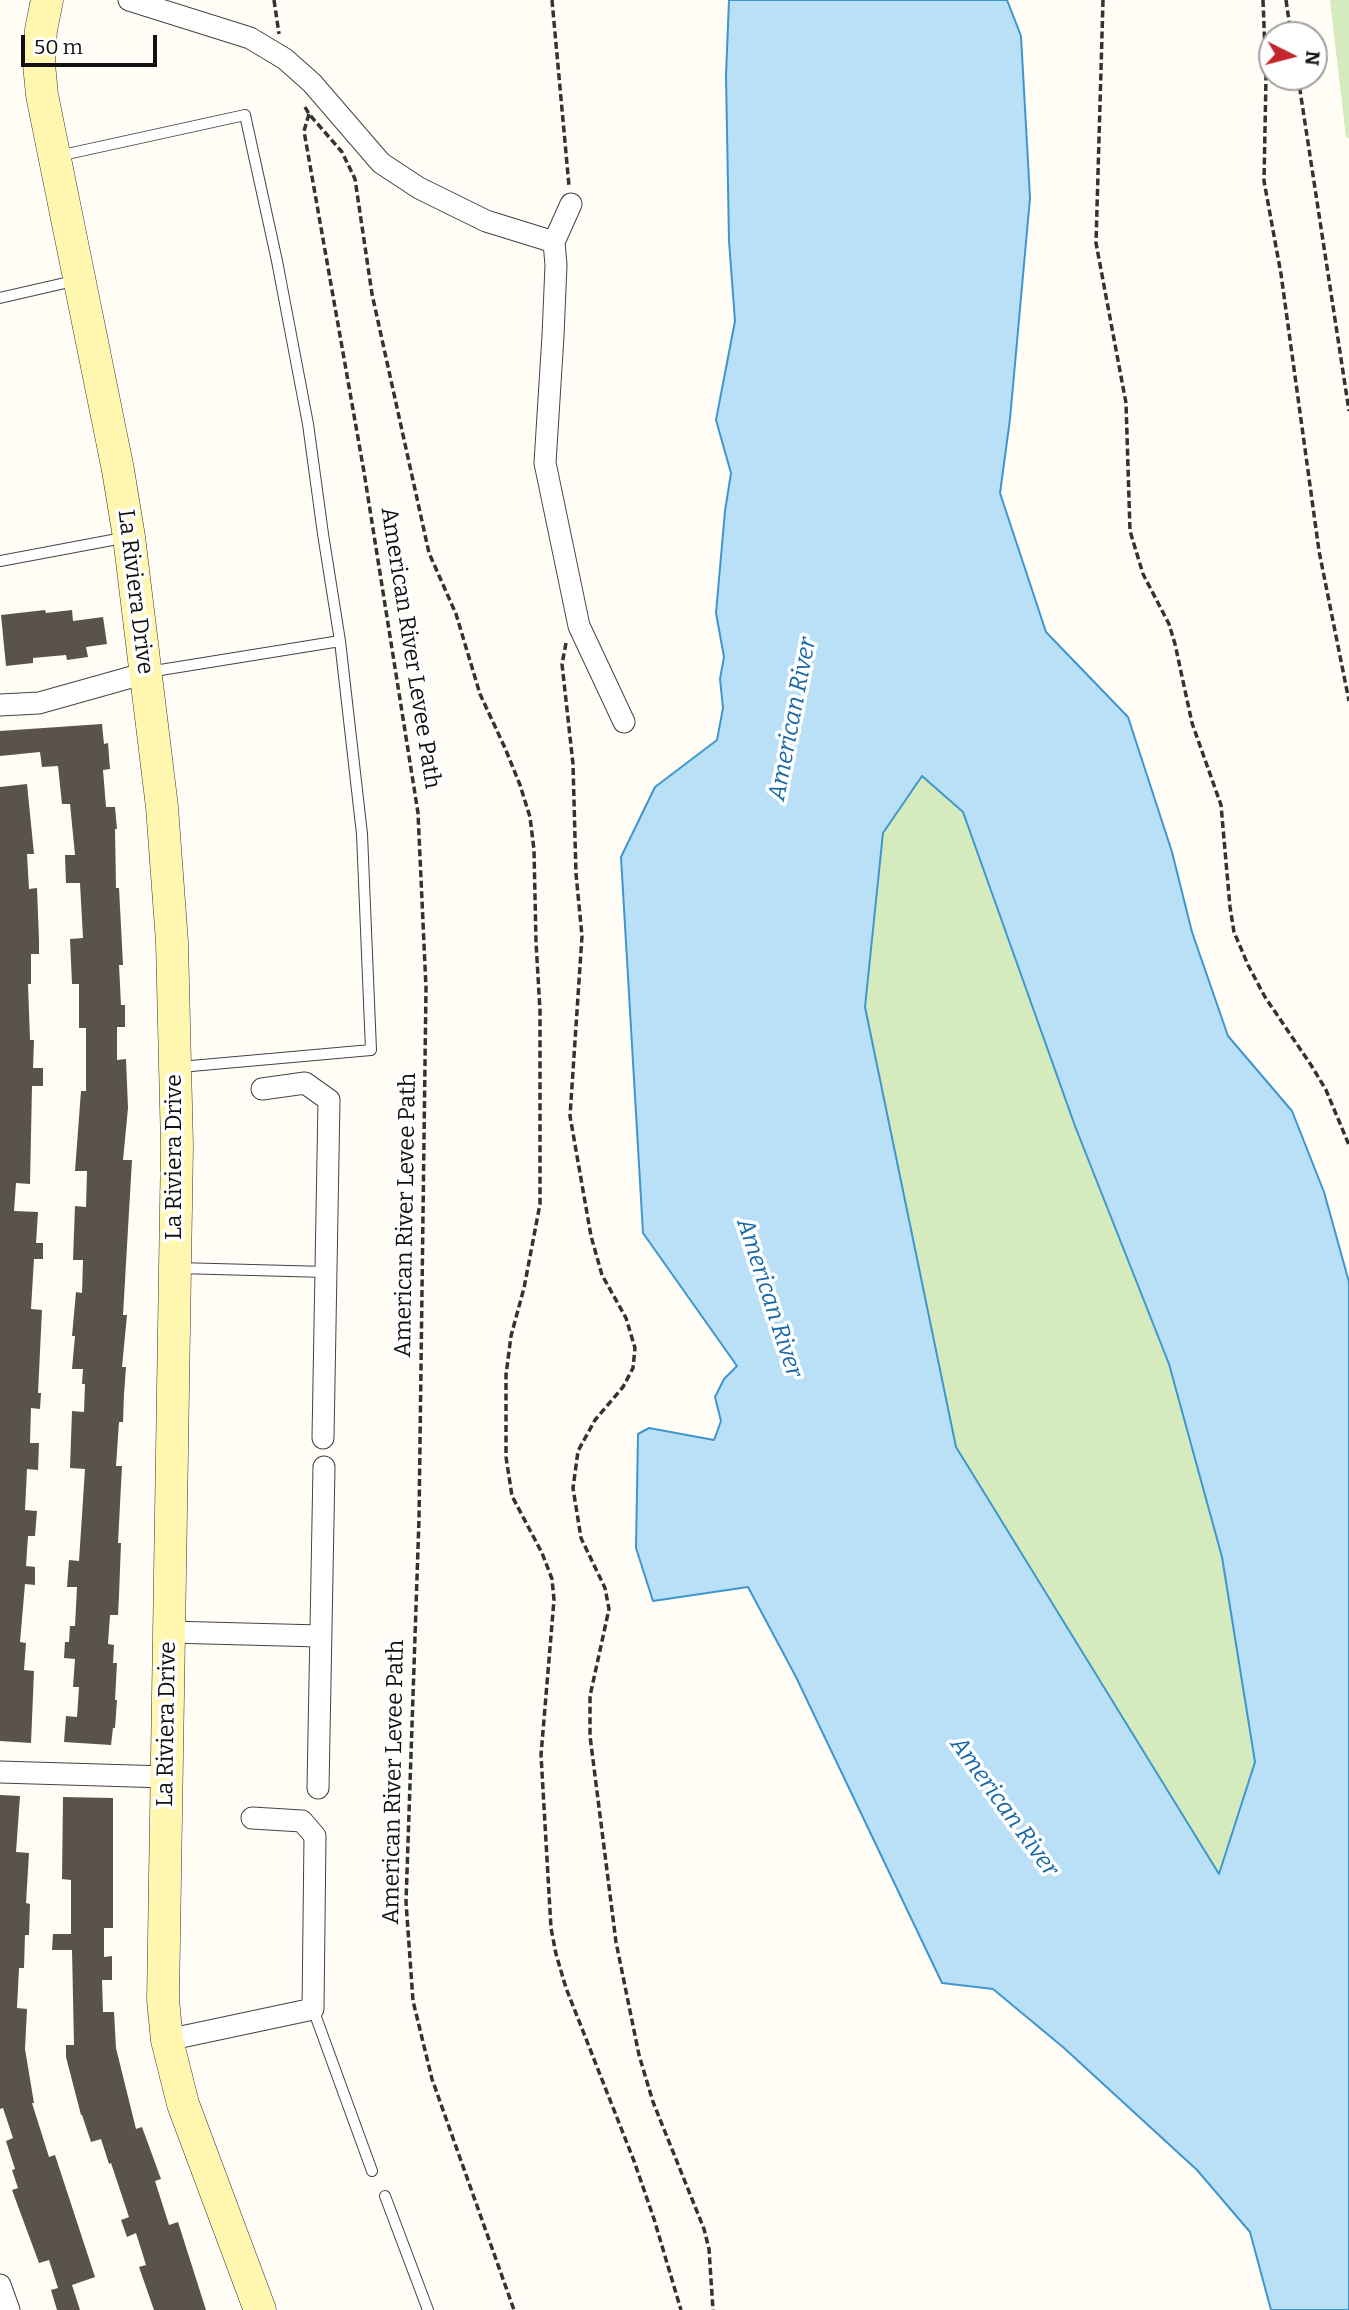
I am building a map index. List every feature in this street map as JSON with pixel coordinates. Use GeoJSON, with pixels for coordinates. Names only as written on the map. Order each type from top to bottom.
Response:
{"type":"FeatureCollection","features":[{"type":"Feature","properties":{"kind":"street","name":"La Riviera Drive"},"geometry":{"type":"LineString","coordinates":[[47,0],[41,30],[40,80],[129,537],[162,807],[172,943],[176,1067],[175,1268],[163,2000],[167,2040],[183,2104],[260,2310]]}},
{"type":"Feature","properties":{"kind":"street"},"geometry":{"type":"LineString","coordinates":[[129,0],[250,38],[285,59],[312,83],[381,163],[419,188],[486,221],[554,242]]}},
{"type":"Feature","properties":{"kind":"street"},"geometry":{"type":"LineString","coordinates":[[571,204],[554,242],[556,265],[545,463],[579,626],[624,722]]}},
{"type":"Feature","properties":{"kind":"street"},"geometry":{"type":"LineString","coordinates":[[0,705],[39,703],[146,673]]}},
{"type":"Feature","properties":{"kind":"street"},"geometry":{"type":"LineString","coordinates":[[261,1089],[305,1083],[329,1100],[323,1438]]}},
{"type":"Feature","properties":{"kind":"street"},"geometry":{"type":"LineString","coordinates":[[318,1788],[324,1466]]}},
{"type":"Feature","properties":{"kind":"street"},"geometry":{"type":"LineString","coordinates":[[169,1632],[320,1636]]}},
{"type":"Feature","properties":{"kind":"street"},"geometry":{"type":"LineString","coordinates":[[0,1772],[166,1777]]}},
{"type":"Feature","properties":{"kind":"street"},"geometry":{"type":"LineString","coordinates":[[167,2040],[313,2009],[315,1836],[302,1821],[252,1818]]}},
{"type":"Feature","properties":{"kind":"street"},"geometry":{"type":"LineString","coordinates":[[0,2285],[9,2310]]}},
{"type":"Feature","properties":{"kind":"lane"},"geometry":{"type":"LineString","coordinates":[[55,157],[245,115],[277,261],[308,424],[340,641],[362,834],[371,1050],[176,1067]]}},
{"type":"Feature","properties":{"kind":"lane"},"geometry":{"type":"LineString","coordinates":[[0,298],[80,280]]}},
{"type":"Feature","properties":{"kind":"lane"},"geometry":{"type":"LineString","coordinates":[[0,561],[129,537]]}},
{"type":"Feature","properties":{"kind":"lane"},"geometry":{"type":"LineString","coordinates":[[146,673],[340,641]]}},
{"type":"Feature","properties":{"kind":"lane"},"geometry":{"type":"LineString","coordinates":[[175,1268],[326,1272]]}},
{"type":"Feature","properties":{"kind":"lane"},"geometry":{"type":"LineString","coordinates":[[313,2009],[372,2171]]}},
{"type":"Feature","properties":{"kind":"lane"},"geometry":{"type":"LineString","coordinates":[[385,2196],[428,2310]]}},
{"type":"Feature","properties":{"kind":"path"},"geometry":{"type":"LineString","coordinates":[[552,0],[571,204]]}},
{"type":"Feature","properties":{"kind":"path"},"geometry":{"type":"LineString","coordinates":[[1103,0],[1096,243],[1122,370],[1126,403],[1130,531],[1143,574],[1169,624],[1192,723],[1221,805],[1234,932],[1265,997],[1326,1090],[1349,1144]]}},
{"type":"Feature","properties":{"kind":"path"},"geometry":{"type":"LineString","coordinates":[[1263,0],[1266,77],[1264,181],[1281,274],[1319,551],[1349,701]]}},
{"type":"Feature","properties":{"kind":"path"},"geometry":{"type":"LineString","coordinates":[[1286,0],[1289,21]]}},
{"type":"Feature","properties":{"kind":"path"},"geometry":{"type":"LineString","coordinates":[[1300,91],[1349,411]]}},
{"type":"Feature","properties":{"kind":"path","name":"American River Levee Path"},"geometry":{"type":"LineString","coordinates":[[514,2310],[432,2079],[413,2001],[406,1902],[419,1519],[426,1002],[418,813],[369,499],[304,131],[309,114],[342,152],[355,179],[372,294],[429,553],[456,614],[480,694],[510,760],[530,817],[534,850],[541,1024],[540,1204],[524,1288],[511,1336],[506,1375],[506,1457],[512,1496],[542,1553],[552,1579],[554,1600],[541,1755],[551,1928],[566,1989],[634,2161],[681,2310]]}},
{"type":"Feature","properties":{"kind":"path"},"geometry":{"type":"LineString","coordinates":[[566,639],[562,664],[573,764],[576,874],[582,936],[570,1116],[591,1236],[602,1275],[626,1318],[635,1348],[633,1368],[623,1387],[595,1420],[578,1451],[573,1488],[581,1538],[605,1588],[609,1608],[590,1696],[590,1737],[616,1942],[639,2055],[653,2102],[704,2229],[709,2249],[713,2310]]}},
{"type":"Feature","properties":{"kind":"green space"},"geometry":{"type":"Polygon","coordinates":[[[1330,0],[1349,0],[1349,138],[1346,137],[1330,0]]]}},
{"type":"Feature","properties":{"kind":"green space"},"geometry":{"type":"Polygon","coordinates":[[[922,775],[963,812],[1075,1126],[1169,1364],[1222,1557],[1255,1762],[1219,1875],[956,1447],[865,1008],[883,833],[922,775]]]}},
{"type":"Feature","properties":{"kind":"water","name":"American River"},"geometry":{"type":"Polygon","coordinates":[[[729,0],[1007,0],[1021,36],[1030,198],[1010,419],[1000,493],[1046,632],[1128,717],[1172,852],[1192,932],[1228,1036],[1292,1111],[1324,1192],[1349,1282],[1349,2310],[1271,2310],[1250,2232],[1197,2170],[1064,2048],[993,1989],[942,1983],[796,1677],[748,1587],[653,1601],[636,1548],[638,1434],[649,1428],[714,1440],[721,1421],[715,1397],[724,1379],[737,1366],[643,1233],[621,857],[655,787],[717,740],[723,708],[720,679],[724,657],[716,613],[731,473],[716,420],[735,321],[729,241],[726,76],[729,0]],[[922,776],[883,833],[865,1007],[956,1447],[1219,1874],[1255,1762],[1222,1557],[1169,1364],[1075,1126],[963,812],[922,776]]]}},
{"type":"Feature","properties":{"kind":"building"},"geometry":{"type":"Polygon","coordinates":[[[45,610],[46,613],[72,610],[73,621],[103,617],[107,644],[86,647],[88,657],[67,660],[66,655],[33,658],[33,663],[6,666],[1,615],[45,610]]]}},
{"type":"Feature","properties":{"kind":"building"},"geometry":{"type":"Polygon","coordinates":[[[102,724],[104,744],[108,743],[110,769],[103,770],[106,807],[115,807],[117,829],[116,888],[119,888],[123,965],[119,965],[121,1005],[125,1005],[125,1027],[117,1027],[117,1060],[126,1059],[128,1108],[123,1160],[132,1160],[123,1315],[127,1315],[122,1367],[126,1367],[123,1422],[119,1422],[116,1466],[122,1466],[118,1543],[121,1543],[119,1595],[118,1615],[110,1615],[108,1644],[114,1645],[113,1663],[117,1663],[115,1728],[111,1745],[64,1742],[66,1716],[77,1717],[79,1687],[73,1687],[75,1659],[64,1658],[70,1626],[75,1626],[77,1587],[67,1587],[69,1560],[79,1561],[85,1469],[70,1468],[72,1411],[84,1412],[85,1384],[82,1384],[83,1369],[72,1369],[76,1292],[82,1293],[83,1260],[73,1260],[75,1206],[86,1207],[87,1171],[75,1171],[81,1091],[86,1091],[86,1028],[79,1028],[79,984],[72,984],[70,939],[83,938],[80,883],[66,883],[65,855],[75,855],[70,804],[62,804],[58,766],[42,767],[40,752],[0,756],[0,731],[102,724]]]}},
{"type":"Feature","properties":{"kind":"building"},"geometry":{"type":"Polygon","coordinates":[[[27,784],[34,854],[27,854],[29,889],[37,888],[39,940],[39,954],[31,954],[31,984],[28,984],[30,1040],[34,1040],[33,1068],[43,1068],[43,1086],[32,1086],[30,1184],[16,1183],[14,1211],[38,1212],[36,1243],[43,1243],[43,1259],[34,1259],[31,1309],[42,1310],[38,1393],[41,1393],[40,1409],[31,1408],[30,1443],[39,1443],[38,1470],[27,1469],[25,1510],[37,1511],[35,1536],[28,1536],[26,1566],[35,1567],[35,1585],[25,1584],[20,1642],[26,1643],[24,1670],[34,1671],[31,1743],[0,1741],[0,787],[27,784]]]}},
{"type":"Feature","properties":{"kind":"building"},"geometry":{"type":"Polygon","coordinates":[[[0,1795],[20,1796],[16,1852],[29,1853],[26,1903],[30,1904],[29,1935],[25,1935],[24,1968],[19,1968],[17,2008],[27,2009],[25,2049],[32,2103],[49,2157],[55,2155],[95,2277],[72,2285],[80,2310],[57,2310],[51,2290],[58,2288],[49,2260],[39,2263],[12,2190],[18,2188],[6,2141],[13,2138],[3,2108],[0,2109],[0,1795]]]}},
{"type":"Feature","properties":{"kind":"building"},"geometry":{"type":"Polygon","coordinates":[[[63,1797],[113,1798],[113,1928],[104,1928],[104,1957],[112,1956],[112,1980],[102,1980],[103,2012],[114,2012],[116,2048],[136,2129],[142,2127],[161,2179],[155,2181],[169,2225],[178,2222],[206,2310],[154,2310],[139,2267],[146,2265],[136,2233],[127,2237],[121,2220],[129,2217],[111,2163],[109,2164],[101,2139],[91,2142],[81,2115],[66,2057],[66,2045],[74,2045],[72,1950],[52,1950],[53,1934],[71,1934],[71,1880],[62,1879],[63,1797]]]}}]}
